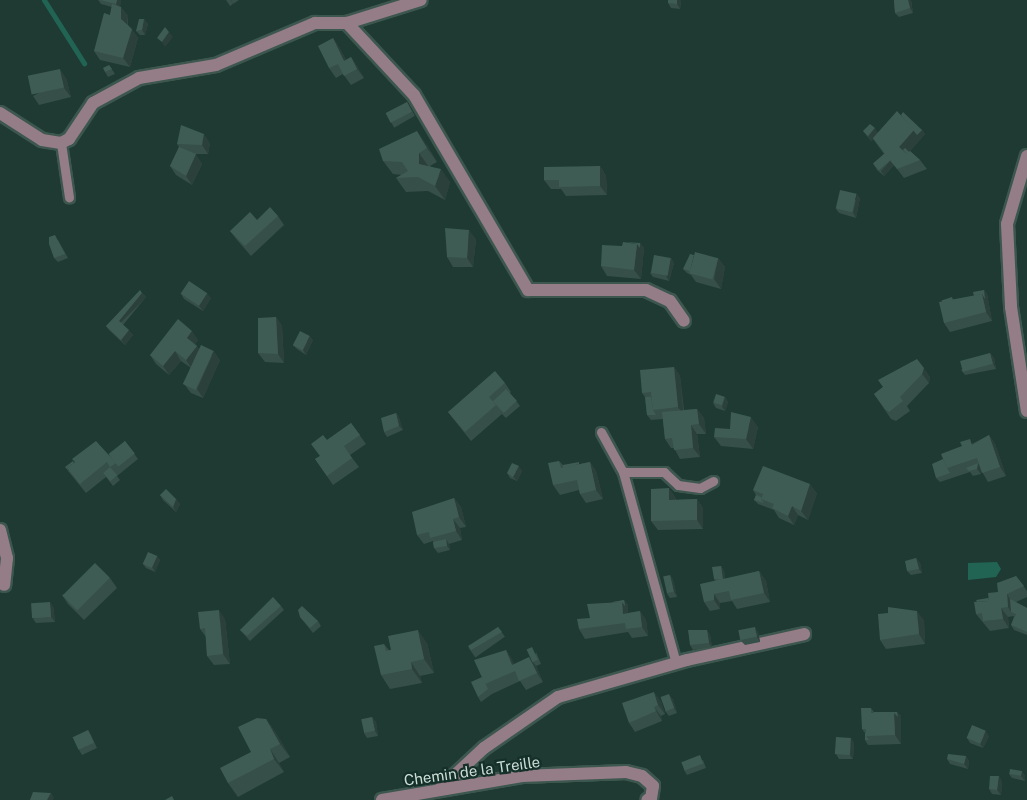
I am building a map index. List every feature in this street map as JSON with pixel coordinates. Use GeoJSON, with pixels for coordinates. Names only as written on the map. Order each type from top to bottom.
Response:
{"type":"FeatureCollection","features":[{"type":"Feature","properties":{"kind":"street"},"geometry":{"type":"LineString","coordinates":[[0,113],[42,140],[61,143],[69,138],[93,104],[139,78],[216,65],[315,23],[347,23],[421,0]]}},
{"type":"Feature","properties":{"kind":"street"},"geometry":{"type":"LineString","coordinates":[[347,23],[414,95],[528,290],[646,290],[670,301],[684,321]]}},
{"type":"Feature","properties":{"kind":"street"},"geometry":{"type":"LineString","coordinates":[[1027,156],[1007,224],[1011,307],[1027,411]]}},
{"type":"Feature","properties":{"kind":"street"},"geometry":{"type":"LineString","coordinates":[[0,530],[7,558],[1,586]]}},
{"type":"Feature","properties":{"kind":"street"},"geometry":{"type":"LineString","coordinates":[[439,790],[484,748],[558,698],[676,663],[804,634]]}},
{"type":"Feature","properties":{"kind":"street","name":"Chemin de la Treille"},"geometry":{"type":"LineString","coordinates":[[382,800],[522,776],[626,772],[642,776],[653,786],[651,798],[647,800]]}},
{"type":"Feature","properties":{"kind":"lane"},"geometry":{"type":"LineString","coordinates":[[61,143],[69,196]]}},
{"type":"Feature","properties":{"kind":"lane"},"geometry":{"type":"LineString","coordinates":[[601,432],[623,472],[676,663]]}},
{"type":"Feature","properties":{"kind":"lane"},"geometry":{"type":"LineString","coordinates":[[623,472],[664,472],[678,485],[700,488],[713,481]]}},
{"type":"Feature","properties":{"kind":"shaded area"},"geometry":{"type":"Polygon","coordinates":[[[997,562],[1001,569],[996,577],[968,580],[968,563],[997,562]]]}},
{"type":"Feature","properties":{"kind":"building"},"geometry":{"type":"Polygon","coordinates":[[[100,0],[117,0],[116,4],[100,0]]]}},
{"type":"Feature","properties":{"kind":"building"},"geometry":{"type":"Polygon","coordinates":[[[668,0],[677,0],[677,4],[668,3],[668,0]]]}},
{"type":"Feature","properties":{"kind":"building"},"geometry":{"type":"Polygon","coordinates":[[[894,0],[908,0],[910,8],[895,13],[894,0]]]}},
{"type":"Feature","properties":{"kind":"building"},"geometry":{"type":"Polygon","coordinates":[[[112,4],[121,7],[121,19],[132,29],[123,58],[94,51],[104,13],[110,15],[112,4]]]}},
{"type":"Feature","properties":{"kind":"building"},"geometry":{"type":"Polygon","coordinates":[[[139,19],[144,19],[142,30],[136,31],[139,19]]]}},
{"type":"Feature","properties":{"kind":"building"},"geometry":{"type":"Polygon","coordinates":[[[165,27],[169,32],[162,42],[157,38],[165,27]]]}},
{"type":"Feature","properties":{"kind":"building"},"geometry":{"type":"Polygon","coordinates":[[[333,38],[344,61],[351,57],[357,69],[344,76],[338,64],[329,68],[318,46],[333,38]]]}},
{"type":"Feature","properties":{"kind":"building"},"geometry":{"type":"Polygon","coordinates":[[[109,65],[112,69],[105,72],[103,68],[109,65]]]}},
{"type":"Feature","properties":{"kind":"building"},"geometry":{"type":"Polygon","coordinates":[[[60,69],[64,88],[32,94],[28,76],[60,69]]]}},
{"type":"Feature","properties":{"kind":"building"},"geometry":{"type":"Polygon","coordinates":[[[407,102],[412,112],[391,123],[386,113],[407,102]]]}},
{"type":"Feature","properties":{"kind":"building"},"geometry":{"type":"Polygon","coordinates":[[[897,111],[914,130],[899,147],[907,154],[910,151],[920,160],[897,169],[873,138],[897,111]]]}},
{"type":"Feature","properties":{"kind":"building"},"geometry":{"type":"Polygon","coordinates":[[[903,112],[922,130],[917,135],[901,115],[903,112]]]}},
{"type":"Feature","properties":{"kind":"building"},"geometry":{"type":"Polygon","coordinates":[[[870,124],[875,128],[868,136],[863,131],[870,124]]]}},
{"type":"Feature","properties":{"kind":"building"},"geometry":{"type":"Polygon","coordinates":[[[181,125],[204,134],[202,145],[177,144],[181,125]]]}},
{"type":"Feature","properties":{"kind":"building"},"geometry":{"type":"Polygon","coordinates":[[[417,131],[427,148],[419,153],[419,164],[441,169],[435,186],[418,177],[396,178],[408,171],[402,162],[383,161],[379,149],[417,131]]]}},
{"type":"Feature","properties":{"kind":"building"},"geometry":{"type":"Polygon","coordinates":[[[179,147],[196,154],[186,176],[170,166],[179,147]]]}},
{"type":"Feature","properties":{"kind":"building"},"geometry":{"type":"Polygon","coordinates":[[[885,153],[891,160],[879,170],[873,163],[885,153]]]}},
{"type":"Feature","properties":{"kind":"building"},"geometry":{"type":"Polygon","coordinates":[[[600,166],[600,186],[559,187],[559,180],[544,180],[544,167],[600,166]]]}},
{"type":"Feature","properties":{"kind":"building"},"geometry":{"type":"Polygon","coordinates":[[[840,190],[857,194],[852,212],[836,209],[840,190]]]}},
{"type":"Feature","properties":{"kind":"building"},"geometry":{"type":"Polygon","coordinates":[[[270,207],[278,216],[245,246],[230,231],[250,212],[257,220],[270,207]]]}},
{"type":"Feature","properties":{"kind":"building"},"geometry":{"type":"Polygon","coordinates":[[[445,228],[469,230],[467,258],[447,257],[445,228]]]}},
{"type":"Feature","properties":{"kind":"building"},"geometry":{"type":"Polygon","coordinates":[[[55,235],[65,254],[54,258],[49,237],[55,235]]]}},
{"type":"Feature","properties":{"kind":"building"},"geometry":{"type":"Polygon","coordinates":[[[623,242],[637,244],[634,270],[601,266],[602,245],[622,246],[623,242]]]}},
{"type":"Feature","properties":{"kind":"building"},"geometry":{"type":"Polygon","coordinates":[[[695,252],[718,258],[712,279],[689,273],[695,252]]]}},
{"type":"Feature","properties":{"kind":"building"},"geometry":{"type":"Polygon","coordinates":[[[690,254],[694,255],[690,271],[683,269],[690,254]]]}},
{"type":"Feature","properties":{"kind":"building"},"geometry":{"type":"Polygon","coordinates":[[[654,255],[671,258],[668,276],[651,273],[654,255]]]}},
{"type":"Feature","properties":{"kind":"building"},"geometry":{"type":"Polygon","coordinates":[[[189,281],[207,293],[199,306],[181,293],[189,281]]]}},
{"type":"Feature","properties":{"kind":"building"},"geometry":{"type":"Polygon","coordinates":[[[140,290],[142,293],[119,321],[129,330],[121,340],[106,326],[140,290]]]}},
{"type":"Feature","properties":{"kind":"building"},"geometry":{"type":"Polygon","coordinates":[[[984,290],[985,299],[982,294],[974,296],[973,292],[984,290]]]}},
{"type":"Feature","properties":{"kind":"building"},"geometry":{"type":"Polygon","coordinates":[[[982,294],[986,312],[944,323],[939,302],[982,294]]]}},
{"type":"Feature","properties":{"kind":"building"},"geometry":{"type":"Polygon","coordinates":[[[952,297],[953,300],[942,303],[942,300],[952,297]]]}},
{"type":"Feature","properties":{"kind":"building"},"geometry":{"type":"Polygon","coordinates":[[[276,317],[278,354],[258,353],[258,318],[276,317]]]}},
{"type":"Feature","properties":{"kind":"building"},"geometry":{"type":"Polygon","coordinates":[[[178,319],[192,331],[187,338],[197,346],[186,360],[175,351],[163,366],[150,355],[178,319]]]}},
{"type":"Feature","properties":{"kind":"building"},"geometry":{"type":"Polygon","coordinates":[[[300,331],[310,336],[303,350],[293,345],[300,331]]]}},
{"type":"Feature","properties":{"kind":"building"},"geometry":{"type":"Polygon","coordinates":[[[201,345],[214,351],[196,390],[183,384],[201,345]]]}},
{"type":"Feature","properties":{"kind":"building"},"geometry":{"type":"Polygon","coordinates":[[[990,353],[993,364],[963,372],[960,361],[990,353]]]}},
{"type":"Feature","properties":{"kind":"building"},"geometry":{"type":"Polygon","coordinates":[[[917,359],[924,368],[922,374],[900,397],[903,401],[889,412],[874,394],[883,387],[878,380],[917,359]]]}},
{"type":"Feature","properties":{"kind":"building"},"geometry":{"type":"Polygon","coordinates":[[[674,367],[678,407],[653,410],[651,392],[642,393],[640,370],[674,367]]]}},
{"type":"Feature","properties":{"kind":"building"},"geometry":{"type":"Polygon","coordinates":[[[495,371],[505,383],[489,397],[496,405],[465,432],[448,412],[495,371]]]}},
{"type":"Feature","properties":{"kind":"building"},"geometry":{"type":"Polygon","coordinates":[[[506,389],[517,401],[504,413],[493,401],[506,389]]]}},
{"type":"Feature","properties":{"kind":"building"},"geometry":{"type":"Polygon","coordinates":[[[716,394],[725,397],[722,405],[713,403],[716,394]]]}},
{"type":"Feature","properties":{"kind":"building"},"geometry":{"type":"Polygon","coordinates":[[[645,397],[651,397],[656,415],[647,415],[645,397]]]}},
{"type":"Feature","properties":{"kind":"building"},"geometry":{"type":"Polygon","coordinates":[[[697,409],[699,424],[691,425],[693,448],[674,450],[672,438],[665,439],[662,412],[697,409]]]}},
{"type":"Feature","properties":{"kind":"building"},"geometry":{"type":"Polygon","coordinates":[[[731,412],[751,417],[746,439],[714,437],[715,428],[730,429],[731,412]]]}},
{"type":"Feature","properties":{"kind":"building"},"geometry":{"type":"Polygon","coordinates":[[[396,413],[399,426],[384,432],[381,418],[396,413]]]}},
{"type":"Feature","properties":{"kind":"building"},"geometry":{"type":"Polygon","coordinates":[[[351,423],[360,435],[344,446],[352,458],[327,476],[315,459],[320,456],[311,444],[323,435],[327,440],[351,423]]]}},
{"type":"Feature","properties":{"kind":"building"},"geometry":{"type":"Polygon","coordinates":[[[989,435],[1000,467],[982,473],[977,458],[947,468],[941,454],[962,446],[960,442],[970,439],[972,445],[989,435]]]}},
{"type":"Feature","properties":{"kind":"building"},"geometry":{"type":"Polygon","coordinates":[[[96,441],[116,463],[110,467],[107,462],[80,484],[67,468],[75,462],[72,459],[96,441]]]}},
{"type":"Feature","properties":{"kind":"building"},"geometry":{"type":"Polygon","coordinates":[[[125,441],[135,454],[118,467],[108,454],[125,441]]]}},
{"type":"Feature","properties":{"kind":"building"},"geometry":{"type":"Polygon","coordinates":[[[943,459],[950,473],[936,478],[932,464],[943,459]]]}},
{"type":"Feature","properties":{"kind":"building"},"geometry":{"type":"Polygon","coordinates":[[[73,461],[74,463],[67,468],[70,473],[65,467],[73,461]]]}},
{"type":"Feature","properties":{"kind":"building"},"geometry":{"type":"Polygon","coordinates":[[[559,461],[561,468],[590,462],[596,490],[580,494],[577,480],[553,485],[548,463],[559,461]]]}},
{"type":"Feature","properties":{"kind":"building"},"geometry":{"type":"Polygon","coordinates":[[[579,462],[579,464],[563,468],[563,465],[579,462]]]}},
{"type":"Feature","properties":{"kind":"building"},"geometry":{"type":"Polygon","coordinates":[[[512,463],[519,466],[513,477],[507,473],[512,463]]]}},
{"type":"Feature","properties":{"kind":"building"},"geometry":{"type":"Polygon","coordinates":[[[978,463],[977,469],[969,471],[966,468],[978,463]]]}},
{"type":"Feature","properties":{"kind":"building"},"geometry":{"type":"Polygon","coordinates":[[[763,466],[810,484],[801,511],[792,506],[788,516],[772,508],[774,504],[761,499],[763,494],[753,490],[763,466]]]}},
{"type":"Feature","properties":{"kind":"building"},"geometry":{"type":"Polygon","coordinates":[[[110,467],[117,475],[110,481],[103,473],[110,467]]]}},
{"type":"Feature","properties":{"kind":"building"},"geometry":{"type":"Polygon","coordinates":[[[669,488],[669,500],[697,499],[697,520],[651,521],[651,489],[669,488]]]}},
{"type":"Feature","properties":{"kind":"building"},"geometry":{"type":"Polygon","coordinates":[[[166,489],[176,499],[173,507],[160,495],[166,489]]]}},
{"type":"Feature","properties":{"kind":"building"},"geometry":{"type":"Polygon","coordinates":[[[756,495],[761,497],[764,503],[754,500],[756,495]]]}},
{"type":"Feature","properties":{"kind":"building"},"geometry":{"type":"Polygon","coordinates":[[[454,498],[459,517],[453,519],[456,531],[430,538],[429,532],[417,535],[412,512],[454,498]]]}},
{"type":"Feature","properties":{"kind":"building"},"geometry":{"type":"Polygon","coordinates":[[[446,539],[447,546],[434,548],[433,542],[446,539]]]}},
{"type":"Feature","properties":{"kind":"building"},"geometry":{"type":"Polygon","coordinates":[[[148,552],[157,556],[152,568],[143,564],[148,552]]]}},
{"type":"Feature","properties":{"kind":"building"},"geometry":{"type":"Polygon","coordinates":[[[916,558],[919,569],[907,571],[905,561],[916,558]]]}},
{"type":"Feature","properties":{"kind":"building"},"geometry":{"type":"Polygon","coordinates":[[[95,563],[110,578],[77,610],[62,596],[95,563]]]}},
{"type":"Feature","properties":{"kind":"building"},"geometry":{"type":"Polygon","coordinates":[[[721,566],[723,580],[714,579],[712,567],[721,566]]]}},
{"type":"Feature","properties":{"kind":"building"},"geometry":{"type":"Polygon","coordinates":[[[759,571],[764,593],[731,600],[729,591],[714,594],[714,600],[704,602],[700,584],[759,571]]]}},
{"type":"Feature","properties":{"kind":"building"},"geometry":{"type":"Polygon","coordinates":[[[670,575],[674,592],[667,593],[663,577],[670,575]]]}},
{"type":"Feature","properties":{"kind":"building"},"geometry":{"type":"Polygon","coordinates":[[[1016,576],[1024,586],[1007,594],[1008,607],[1001,608],[1003,619],[983,621],[982,613],[976,614],[974,602],[989,601],[988,593],[998,592],[997,583],[1016,576]]]}},
{"type":"Feature","properties":{"kind":"building"},"geometry":{"type":"Polygon","coordinates":[[[273,597],[281,606],[247,636],[240,630],[273,597]]]}},
{"type":"Feature","properties":{"kind":"building"},"geometry":{"type":"Polygon","coordinates":[[[988,598],[989,601],[977,602],[976,600],[988,598]]]}},
{"type":"Feature","properties":{"kind":"building"},"geometry":{"type":"Polygon","coordinates":[[[1010,599],[1027,608],[1027,632],[1011,625],[1016,614],[1011,612],[1010,599]]]}},
{"type":"Feature","properties":{"kind":"building"},"geometry":{"type":"Polygon","coordinates":[[[50,602],[51,617],[32,618],[31,603],[50,602]]]}},
{"type":"Feature","properties":{"kind":"building"},"geometry":{"type":"Polygon","coordinates":[[[622,602],[623,614],[640,611],[642,627],[626,629],[625,623],[579,629],[577,619],[590,618],[587,604],[622,602]]]}},
{"type":"Feature","properties":{"kind":"building"},"geometry":{"type":"Polygon","coordinates":[[[302,606],[318,621],[310,628],[300,617],[298,610],[302,606]]]}},
{"type":"Feature","properties":{"kind":"building"},"geometry":{"type":"Polygon","coordinates":[[[888,607],[917,611],[919,634],[880,640],[878,614],[888,613],[888,607]]]}},
{"type":"Feature","properties":{"kind":"building"},"geometry":{"type":"Polygon","coordinates":[[[219,610],[223,654],[207,656],[205,628],[200,629],[198,612],[219,610]]]}},
{"type":"Feature","properties":{"kind":"building"},"geometry":{"type":"Polygon","coordinates":[[[498,627],[502,632],[471,650],[468,646],[498,627]]]}},
{"type":"Feature","properties":{"kind":"building"},"geometry":{"type":"Polygon","coordinates":[[[755,627],[757,637],[740,640],[738,630],[755,627]]]}},
{"type":"Feature","properties":{"kind":"building"},"geometry":{"type":"Polygon","coordinates":[[[418,630],[424,659],[411,662],[412,669],[381,675],[374,646],[384,644],[386,651],[391,650],[388,636],[418,630]]]}},
{"type":"Feature","properties":{"kind":"building"},"geometry":{"type":"Polygon","coordinates":[[[688,630],[707,630],[709,643],[690,645],[688,630]]]}},
{"type":"Feature","properties":{"kind":"building"},"geometry":{"type":"Polygon","coordinates":[[[532,647],[538,660],[532,662],[527,650],[532,647]]]}},
{"type":"Feature","properties":{"kind":"building"},"geometry":{"type":"Polygon","coordinates":[[[506,650],[512,665],[529,657],[537,673],[519,681],[515,671],[485,684],[474,660],[506,650]]]}},
{"type":"Feature","properties":{"kind":"building"},"geometry":{"type":"Polygon","coordinates":[[[482,677],[488,689],[478,697],[471,682],[482,677]]]}},
{"type":"Feature","properties":{"kind":"building"},"geometry":{"type":"Polygon","coordinates":[[[654,692],[658,705],[654,707],[656,711],[629,723],[622,703],[654,692]]]}},
{"type":"Feature","properties":{"kind":"building"},"geometry":{"type":"Polygon","coordinates":[[[669,694],[674,708],[666,711],[661,697],[669,694]]]}},
{"type":"Feature","properties":{"kind":"building"},"geometry":{"type":"Polygon","coordinates":[[[861,708],[871,708],[871,713],[894,713],[895,735],[866,736],[866,729],[862,729],[861,708]]]}},
{"type":"Feature","properties":{"kind":"building"},"geometry":{"type":"Polygon","coordinates":[[[874,712],[897,712],[898,717],[894,713],[874,712]]]}},
{"type":"Feature","properties":{"kind":"building"},"geometry":{"type":"Polygon","coordinates":[[[372,717],[375,731],[364,733],[361,719],[372,717]]]}},
{"type":"Feature","properties":{"kind":"building"},"geometry":{"type":"Polygon","coordinates":[[[257,718],[266,719],[280,744],[270,749],[274,759],[228,783],[220,768],[251,752],[238,727],[257,718]]]}},
{"type":"Feature","properties":{"kind":"building"},"geometry":{"type":"Polygon","coordinates":[[[972,725],[986,731],[980,744],[967,738],[972,725]]]}},
{"type":"Feature","properties":{"kind":"building"},"geometry":{"type":"Polygon","coordinates":[[[88,730],[94,743],[79,750],[73,737],[88,730]]]}},
{"type":"Feature","properties":{"kind":"building"},"geometry":{"type":"Polygon","coordinates":[[[836,737],[851,738],[850,755],[835,754],[836,737]]]}},
{"type":"Feature","properties":{"kind":"building"},"geometry":{"type":"Polygon","coordinates":[[[948,754],[966,756],[964,764],[947,759],[948,754]]]}},
{"type":"Feature","properties":{"kind":"building"},"geometry":{"type":"Polygon","coordinates":[[[700,755],[703,763],[685,771],[681,762],[700,755]]]}},
{"type":"Feature","properties":{"kind":"building"},"geometry":{"type":"Polygon","coordinates":[[[1010,769],[1022,771],[1021,776],[1009,774],[1010,769]]]}},
{"type":"Feature","properties":{"kind":"building"},"geometry":{"type":"Polygon","coordinates":[[[990,776],[999,776],[997,790],[989,789],[990,776]]]}},
{"type":"Feature","properties":{"kind":"building"},"geometry":{"type":"Polygon","coordinates":[[[33,792],[51,793],[47,800],[30,800],[33,792]]]}},
{"type":"Feature","properties":{"kind":"waterway"},"geometry":{"type":"LineString","coordinates":[[44,0],[84,63]]}}]}
